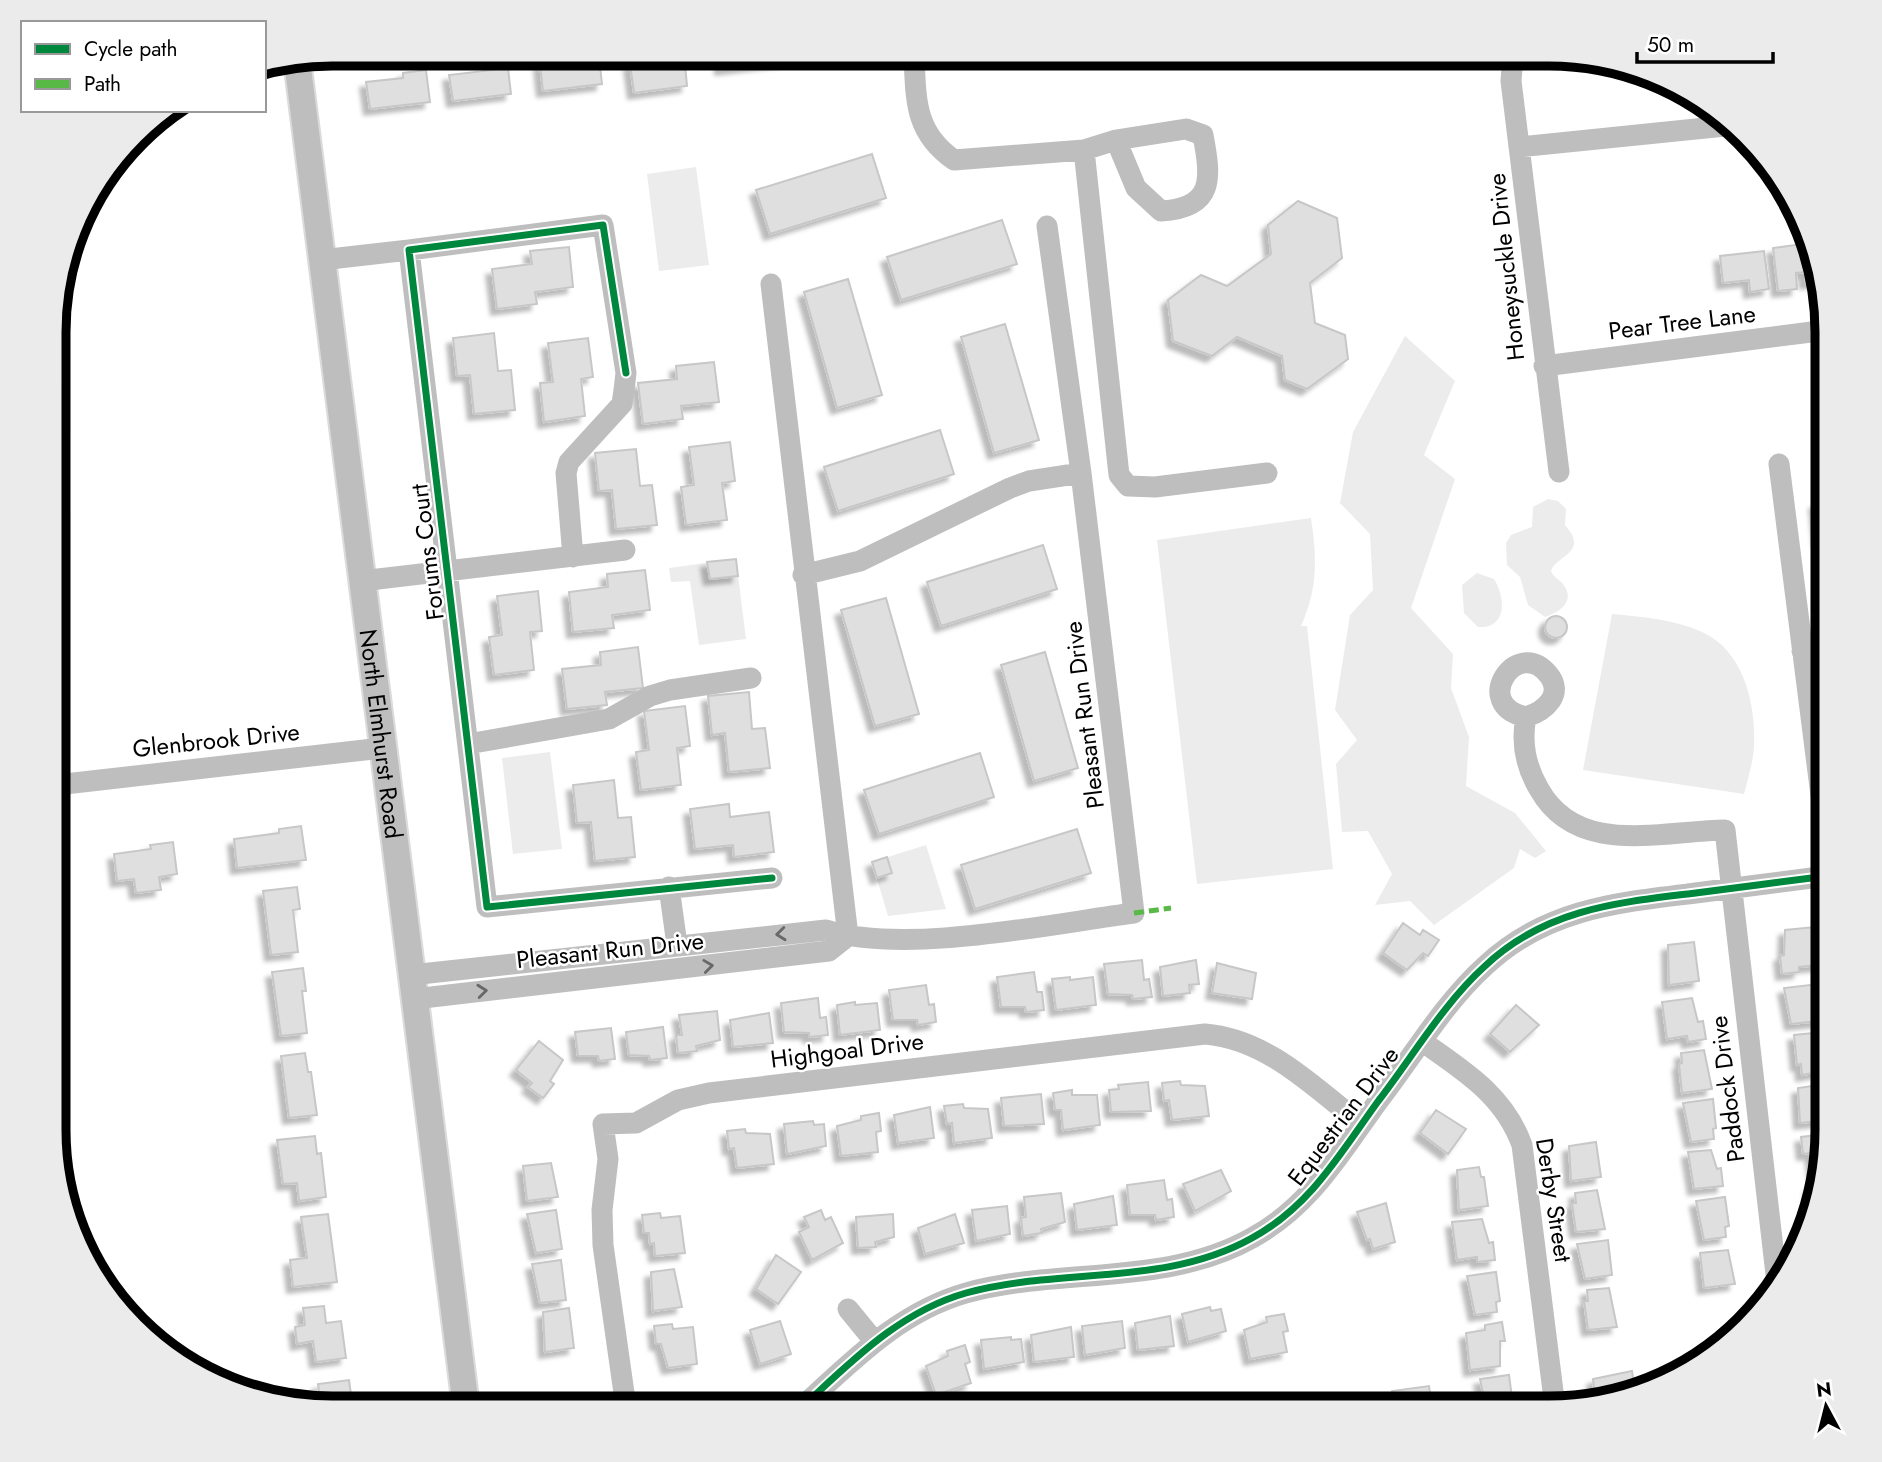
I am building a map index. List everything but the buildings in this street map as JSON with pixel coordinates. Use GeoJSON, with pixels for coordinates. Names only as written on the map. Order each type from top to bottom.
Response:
{"type":"FeatureCollection","features":[{"type":"Feature","properties":{"kind":"main road","name":"North Elmhurst Road"},"geometry":{"type":"LineString","coordinates":[[298,69],[465,1396]]}},
{"type":"Feature","properties":{"kind":"street"},"geometry":{"type":"LineString","coordinates":[[915,66],[916,94],[923,127],[939,149],[954,160],[1084,150],[1116,140],[1186,129],[1203,135],[1210,169],[1203,194],[1185,210],[1161,211],[1136,188],[1116,140]]}},
{"type":"Feature","properties":{"kind":"street","name":"Honeysuckle Drive"},"geometry":{"type":"LineString","coordinates":[[1512,66],[1511,80],[1544,366],[1559,472]]}},
{"type":"Feature","properties":{"kind":"street"},"geometry":{"type":"LineString","coordinates":[[1519,147],[1719,127]]}},
{"type":"Feature","properties":{"kind":"street"},"geometry":{"type":"LineString","coordinates":[[1084,150],[1119,475],[1128,486],[1149,487],[1267,473]]}},
{"type":"Feature","properties":{"kind":"street"},"geometry":{"type":"LineString","coordinates":[[321,260],[603,225],[626,373],[622,404],[569,462],[566,473],[573,557]]}},
{"type":"Feature","properties":{"kind":"street","name":"Pleasant Run Drive"},"geometry":{"type":"LineString","coordinates":[[413,987],[677,946],[826,930],[848,936],[934,938],[1134,913],[1081,473],[1047,226]]}},
{"type":"Feature","properties":{"kind":"street","name":"Forums Court"},"geometry":{"type":"LineString","coordinates":[[409,250],[487,907],[772,877]]}},
{"type":"Feature","properties":{"kind":"street"},"geometry":{"type":"LineString","coordinates":[[771,284],[803,575],[848,936]]}},
{"type":"Feature","properties":{"kind":"street","name":"Pear Tree Lane"},"geometry":{"type":"LineString","coordinates":[[1544,366],[1815,332]]}},
{"type":"Feature","properties":{"kind":"street"},"geometry":{"type":"LineString","coordinates":[[1779,464],[1815,751]]}},
{"type":"Feature","properties":{"kind":"street"},"geometry":{"type":"LineString","coordinates":[[803,575],[860,561],[1029,481],[1081,473]]}},
{"type":"Feature","properties":{"kind":"street","name":"Forums Court"},"geometry":{"type":"LineString","coordinates":[[361,581],[625,550]]}},
{"type":"Feature","properties":{"kind":"street"},"geometry":{"type":"LineString","coordinates":[[1802,651],[1815,650]]}},
{"type":"Feature","properties":{"kind":"street"},"geometry":{"type":"LineString","coordinates":[[468,744],[608,719],[650,696],[670,690],[751,678]]}},
{"type":"Feature","properties":{"kind":"street","name":"Paddock Drive"},"geometry":{"type":"LineString","coordinates":[[1526,717],[1525,753],[1532,777],[1559,817],[1613,836],[1724,830],[1775,1270]]}},
{"type":"Feature","properties":{"kind":"street","name":"Glenbrook Drive"},"geometry":{"type":"LineString","coordinates":[[66,784],[382,748]]}},
{"type":"Feature","properties":{"kind":"street","name":"Equestrian Drive"},"geometry":{"type":"LineString","coordinates":[[814,1396],[874,1342],[919,1312],[967,1293],[1169,1267],[1231,1249],[1278,1223],[1326,1176],[1361,1124],[1483,967],[1525,934],[1546,923],[1614,903],[1815,877]]}},
{"type":"Feature","properties":{"kind":"street"},"geometry":{"type":"LineString","coordinates":[[669,887],[677,946]]}},
{"type":"Feature","properties":{"kind":"street","name":"Pleasant Run Drive"},"geometry":{"type":"LineString","coordinates":[[413,987],[829,951],[848,936]]}},
{"type":"Feature","properties":{"kind":"street","name":"Highgoal Drive"},"geometry":{"type":"LineString","coordinates":[[624,1396],[603,1245],[602,1210],[608,1160],[603,1124],[636,1122],[678,1100],[709,1093],[1205,1034],[1231,1037],[1256,1046],[1361,1124]]}},
{"type":"Feature","properties":{"kind":"street","name":"Derby Street"},"geometry":{"type":"LineString","coordinates":[[1423,1042],[1491,1093],[1512,1121],[1522,1144],[1554,1396]]}},
{"type":"Feature","properties":{"kind":"street"},"geometry":{"type":"LineString","coordinates":[[848,1309],[874,1342]]}},
{"type":"Feature","properties":{"kind":"shaded area"},"geometry":{"type":"Polygon","coordinates":[[[696,167],[709,265],[659,271],[647,174],[696,167]]]}},
{"type":"Feature","properties":{"kind":"shaded area"},"geometry":{"type":"Polygon","coordinates":[[[1405,336],[1455,381],[1424,455],[1455,479],[1411,608],[1453,654],[1451,688],[1469,737],[1466,786],[1515,813],[1546,851],[1535,858],[1520,849],[1514,868],[1434,925],[1410,901],[1375,905],[1392,874],[1368,831],[1342,832],[1336,764],[1357,740],[1335,710],[1350,615],[1373,590],[1370,534],[1340,503],[1353,432],[1405,336]]]}},
{"type":"Feature","properties":{"kind":"shaded area"},"geometry":{"type":"Polygon","coordinates":[[[1548,499],[1558,501],[1566,509],[1565,525],[1574,542],[1573,548],[1551,571],[1567,590],[1567,601],[1561,609],[1545,617],[1528,605],[1520,577],[1507,565],[1506,543],[1511,535],[1532,527],[1533,507],[1548,499]]]}},
{"type":"Feature","properties":{"kind":"shaded area"},"geometry":{"type":"Polygon","coordinates":[[[1311,518],[1315,573],[1311,599],[1301,626],[1307,626],[1333,869],[1197,884],[1157,540],[1311,518]]]}},
{"type":"Feature","properties":{"kind":"shaded area"},"geometry":{"type":"Polygon","coordinates":[[[736,559],[746,639],[699,645],[690,581],[671,582],[669,568],[736,559]]]}},
{"type":"Feature","properties":{"kind":"shaded area"},"geometry":{"type":"Polygon","coordinates":[[[1477,573],[1494,579],[1501,595],[1499,618],[1488,626],[1478,627],[1464,613],[1462,585],[1477,573]]]}},
{"type":"Feature","properties":{"kind":"shaded area"},"geometry":{"type":"Polygon","coordinates":[[[1612,614],[1680,624],[1702,632],[1728,652],[1744,680],[1753,714],[1753,753],[1744,794],[1583,770],[1612,614]]]}},
{"type":"Feature","properties":{"kind":"shaded area"},"geometry":{"type":"Polygon","coordinates":[[[550,752],[562,849],[513,854],[502,758],[550,752]]]}},
{"type":"Feature","properties":{"kind":"shaded area"},"geometry":{"type":"Polygon","coordinates":[[[926,845],[946,909],[888,916],[872,862],[926,845]]]}},
{"type":"Feature","properties":{"kind":"marked path"},"geometry":{"type":"LineString","coordinates":[[1134,913],[1171,908]]}},
{"type":"Feature","properties":{"kind":"cycle path"},"geometry":{"type":"LineString","coordinates":[[626,373],[603,225],[409,250],[487,907],[772,878]]}},
{"type":"Feature","properties":{"kind":"cycle path"},"geometry":{"type":"LineString","coordinates":[[814,1396],[877,1340],[919,1312],[966,1293],[1038,1280],[1184,1264],[1219,1253],[1273,1225],[1308,1194],[1338,1158],[1456,996],[1507,947],[1530,933],[1555,921],[1606,906],[1815,878]]}}]}
